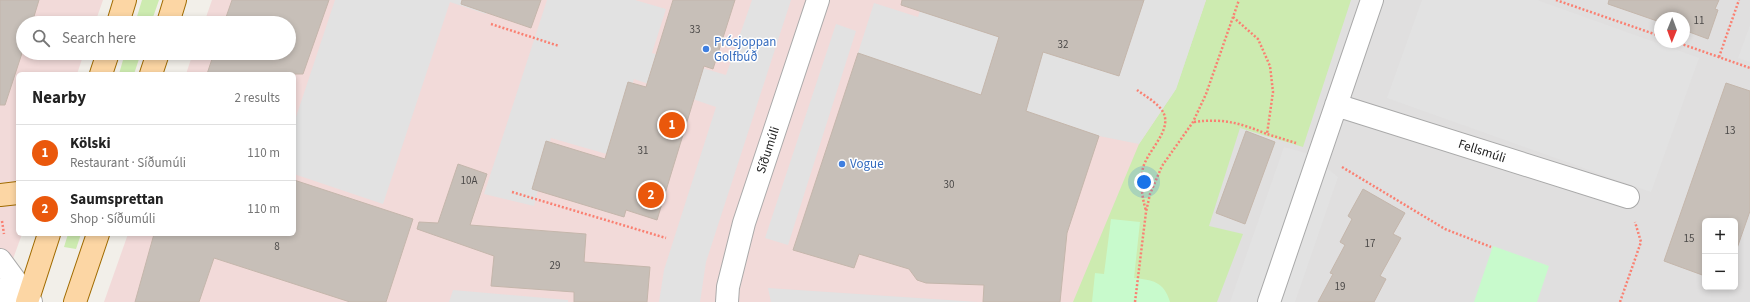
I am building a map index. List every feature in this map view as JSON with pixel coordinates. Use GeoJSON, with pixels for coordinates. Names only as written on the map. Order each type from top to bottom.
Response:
{"type":"FeatureCollection","features":[{"type":"Feature","properties":{"kind":"main road"},"geometry":{"type":"LineString","coordinates":[[120,16],[125,0]]}},
{"type":"Feature","properties":{"kind":"main road"},"geometry":{"type":"LineString","coordinates":[[170,16],[175,0]]}},
{"type":"Feature","properties":{"kind":"main road"},"geometry":{"type":"LineString","coordinates":[[102,72],[106,60]]}},
{"type":"Feature","properties":{"kind":"main road"},"geometry":{"type":"LineString","coordinates":[[152,72],[156,60]]}},
{"type":"Feature","properties":{"kind":"main road"},"geometry":{"type":"LineString","coordinates":[[0,195],[16,193]]}},
{"type":"Feature","properties":{"kind":"main road"},"geometry":{"type":"LineString","coordinates":[[23,301],[48,236]]}},
{"type":"Feature","properties":{"kind":"main road"},"geometry":{"type":"LineString","coordinates":[[75,302],[97,236]]}},
{"type":"Feature","properties":{"kind":"street","name":"Síðumúli"},"geometry":{"type":"LineString","coordinates":[[727,302],[728,287],[744,223],[818,0]]}},
{"type":"Feature","properties":{"kind":"street"},"geometry":{"type":"LineString","coordinates":[[1269,302],[1372,0]]}},
{"type":"Feature","properties":{"kind":"street","name":"Fellsmúli"},"geometry":{"type":"LineString","coordinates":[[1336,105],[1628,197]]}},
{"type":"Feature","properties":{"kind":"street"},"geometry":{"type":"LineString","coordinates":[[0,260],[23,301]]}},
{"type":"Feature","properties":{"kind":"street"},"geometry":{"type":"LineString","coordinates":[[0,290],[23,301]]}},
{"type":"Feature","properties":{"kind":"path"},"geometry":{"type":"LineString","coordinates":[[1135,302],[1146,212],[1150,194],[1162,166],[1193,122],[1206,94],[1239,0]]}},
{"type":"Feature","properties":{"kind":"path"},"geometry":{"type":"LineString","coordinates":[[1556,0],[1654,34]]}},
{"type":"Feature","properties":{"kind":"path"},"geometry":{"type":"LineString","coordinates":[[1719,57],[1739,0]]}},
{"type":"Feature","properties":{"kind":"path"},"geometry":{"type":"LineString","coordinates":[[1233,17],[1258,39],[1270,66],[1273,92],[1267,134]]}},
{"type":"Feature","properties":{"kind":"path"},"geometry":{"type":"LineString","coordinates":[[491,24],[558,46]]}},
{"type":"Feature","properties":{"kind":"path"},"geometry":{"type":"LineString","coordinates":[[1690,47],[1750,68]]}},
{"type":"Feature","properties":{"kind":"path"},"geometry":{"type":"LineString","coordinates":[[1137,90],[1159,107],[1165,118],[1165,126],[1147,157],[1143,167],[1142,195],[1146,212]]}},
{"type":"Feature","properties":{"kind":"path"},"geometry":{"type":"LineString","coordinates":[[1193,122],[1208,120],[1232,122],[1320,150],[1360,178],[1445,229],[1491,247]]}},
{"type":"Feature","properties":{"kind":"path"},"geometry":{"type":"LineString","coordinates":[[512,192],[666,238]]}},
{"type":"Feature","properties":{"kind":"path"},"geometry":{"type":"LineString","coordinates":[[1620,302],[1641,242],[1628,197]]}},
{"type":"Feature","properties":{"kind":"path"},"geometry":{"type":"LineString","coordinates":[[1,218],[3,233],[9,239]]}},
{"type":"Feature","properties":{"kind":"shaded area"},"geometry":{"type":"Polygon","coordinates":[[[0,0],[103,0],[97,16],[16,16],[16,60],[82,60],[78,72],[16,72],[16,236],[21,236],[0,295],[0,0]]]}},
{"type":"Feature","properties":{"kind":"shaded area"},"geometry":{"type":"Polygon","coordinates":[[[212,0],[1207,0],[1080,302],[104,302],[127,236],[296,236],[296,72],[187,72],[191,60],[296,60],[296,16],[206,16],[212,0]]]}},
{"type":"Feature","properties":{"kind":"shaded area"},"geometry":{"type":"Polygon","coordinates":[[[335,0],[491,0],[486,14],[450,2],[383,204],[296,175],[296,117],[335,0]]]}},
{"type":"Feature","properties":{"kind":"shaded area"},"geometry":{"type":"Polygon","coordinates":[[[547,0],[635,0],[666,9],[652,53],[726,75],[752,0],[791,0],[706,262],[700,302],[659,302],[664,270],[716,107],[634,79],[610,155],[551,138],[534,206],[484,194],[547,0]]]}},
{"type":"Feature","properties":{"kind":"shaded area"},"geometry":{"type":"Polygon","coordinates":[[[1144,0],[1206,0],[1176,89],[1139,144],[1099,136],[918,75],[858,53],[874,3],[918,17],[920,11],[999,37],[993,56],[1037,70],[1043,52],[1119,76],[1144,0]]]}},
{"type":"Feature","properties":{"kind":"shaded area"},"geometry":{"type":"Polygon","coordinates":[[[1207,0],[1750,0],[1750,302],[1080,302],[1207,0]]]}},
{"type":"Feature","properties":{"kind":"shaded area"},"geometry":{"type":"Polygon","coordinates":[[[1422,0],[1537,0],[1654,42],[1654,48],[1671,48],[1699,58],[1651,192],[1387,98],[1422,0]]]}},
{"type":"Feature","properties":{"kind":"shaded area"},"geometry":{"type":"Polygon","coordinates":[[[836,24],[856,31],[788,245],[765,238],[836,24]]]}},
{"type":"Feature","properties":{"kind":"shaded area"},"geometry":{"type":"Polygon","coordinates":[[[1750,25],[1750,62],[1738,58],[1750,25]]]}},
{"type":"Feature","properties":{"kind":"shaded area"},"geometry":{"type":"Polygon","coordinates":[[[1284,147],[1309,154],[1338,177],[1295,302],[1230,302],[1284,147]]]}},
{"type":"Feature","properties":{"kind":"shaded area"},"geometry":{"type":"Polygon","coordinates":[[[768,288],[978,302],[771,302],[768,288]]]}},
{"type":"Feature","properties":{"kind":"shaded area"},"geometry":{"type":"Polygon","coordinates":[[[453,290],[568,300],[568,302],[449,302],[453,290]]]}},
{"type":"Feature","properties":{"kind":"green space"},"geometry":{"type":"Polygon","coordinates":[[[142,0],[159,0],[153,16],[137,16],[142,0]]]}},
{"type":"Feature","properties":{"kind":"green space"},"geometry":{"type":"Polygon","coordinates":[[[1206,0],[1351,0],[1303,147],[1240,128],[1209,226],[1243,234],[1217,302],[1073,302],[1139,144],[1176,89],[1206,0]]]}},
{"type":"Feature","properties":{"kind":"green space"},"geometry":{"type":"Polygon","coordinates":[[[123,60],[139,60],[135,72],[120,72],[123,60]]]}},
{"type":"Feature","properties":{"kind":"green space"},"geometry":{"type":"Polygon","coordinates":[[[1111,219],[1140,222],[1134,278],[1152,281],[1161,286],[1170,302],[1092,302],[1095,273],[1104,274],[1111,219]]]}},
{"type":"Feature","properties":{"kind":"green space"},"geometry":{"type":"Polygon","coordinates":[[[67,236],[80,236],[76,249],[64,247],[67,236]]]}},
{"type":"Feature","properties":{"kind":"green space"},"geometry":{"type":"Polygon","coordinates":[[[1493,246],[1549,266],[1537,302],[1474,302],[1493,246]]]}},
{"type":"Feature","properties":{"kind":"building"},"geometry":{"type":"Polygon","coordinates":[[[0,0],[39,0],[34,16],[16,16],[16,60],[20,60],[5,105],[0,105],[0,0]]]}},
{"type":"Feature","properties":{"kind":"building"},"geometry":{"type":"Polygon","coordinates":[[[232,0],[329,0],[303,74],[296,74],[296,72],[208,72],[212,60],[296,60],[296,16],[226,16],[232,0]]]}},
{"type":"Feature","properties":{"kind":"building"},"geometry":{"type":"Polygon","coordinates":[[[462,0],[541,0],[531,28],[461,4],[462,0]]]}},
{"type":"Feature","properties":{"kind":"building"},"geometry":{"type":"Polygon","coordinates":[[[673,0],[735,0],[713,69],[704,66],[657,220],[626,210],[624,217],[532,189],[546,141],[605,159],[628,82],[646,87],[673,0]]]}},
{"type":"Feature","properties":{"kind":"building"},"geometry":{"type":"Polygon","coordinates":[[[902,0],[1144,0],[1119,76],[1043,52],[1026,111],[1099,136],[1067,233],[1060,302],[983,302],[984,285],[926,283],[917,280],[909,269],[859,254],[854,268],[793,250],[858,53],[981,95],[999,37],[901,5],[902,0]]]}},
{"type":"Feature","properties":{"kind":"building"},"geometry":{"type":"Polygon","coordinates":[[[1609,0],[1719,0],[1715,9],[1718,10],[1708,39],[1690,32],[1690,12],[1654,12],[1654,20],[1608,4],[1609,0]]]}},
{"type":"Feature","properties":{"kind":"building"},"geometry":{"type":"Polygon","coordinates":[[[1726,83],[1750,91],[1750,211],[1738,245],[1738,218],[1702,218],[1702,275],[1664,261],[1726,83]]]}},
{"type":"Feature","properties":{"kind":"building"},"geometry":{"type":"Polygon","coordinates":[[[1246,131],[1275,142],[1245,224],[1216,213],[1246,131]]]}},
{"type":"Feature","properties":{"kind":"building"},"geometry":{"type":"Polygon","coordinates":[[[458,164],[487,174],[470,225],[586,234],[584,262],[650,267],[647,302],[574,302],[574,292],[491,286],[494,256],[417,229],[419,222],[438,223],[458,164]]]}},
{"type":"Feature","properties":{"kind":"building"},"geometry":{"type":"Polygon","coordinates":[[[296,181],[413,219],[386,302],[350,302],[214,258],[199,302],[135,302],[153,236],[296,236],[296,181]]]}},
{"type":"Feature","properties":{"kind":"building"},"geometry":{"type":"Polygon","coordinates":[[[1363,189],[1405,213],[1393,234],[1401,238],[1380,276],[1386,279],[1374,302],[1318,302],[1333,274],[1330,273],[1345,245],[1340,242],[1352,219],[1348,216],[1363,189]]]}},
{"type":"Feature","properties":{"kind":"place","name":"Prósjoppan Golfbúð"},"geometry":{"type":"Point","coordinates":[706,49]}},
{"type":"Feature","properties":{"kind":"place","name":"Kölski"},"geometry":{"type":"Point","coordinates":[672,125]}},
{"type":"Feature","properties":{"kind":"place","name":"Vogue"},"geometry":{"type":"Point","coordinates":[842,164]}},
{"type":"Feature","properties":{"kind":"place","name":"Saumsprettan"},"geometry":{"type":"Point","coordinates":[651,195]}}]}
